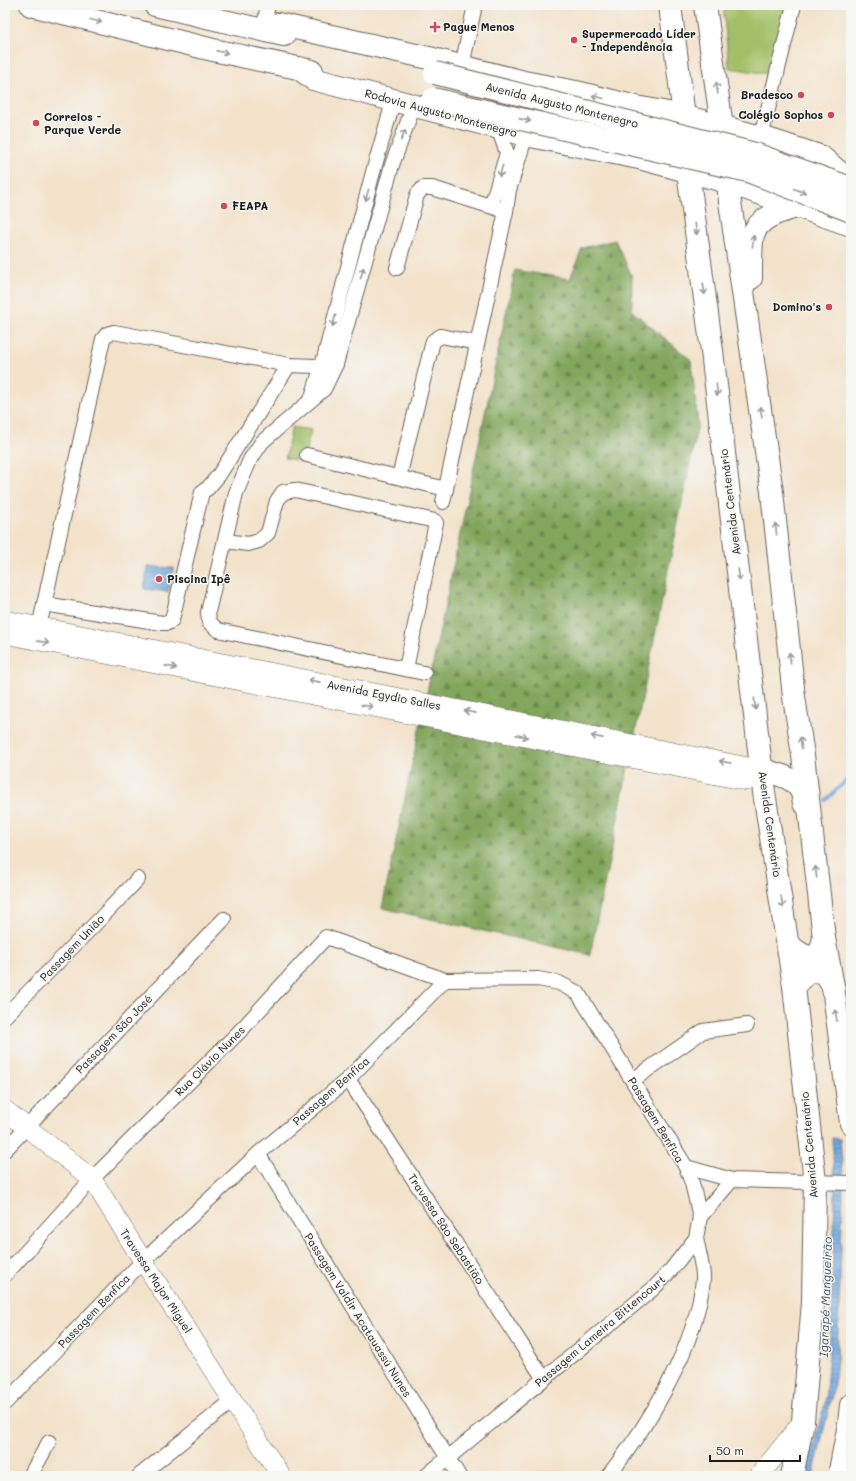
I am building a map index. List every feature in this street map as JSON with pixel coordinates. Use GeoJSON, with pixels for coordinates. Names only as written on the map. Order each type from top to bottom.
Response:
{"type":"FeatureCollection","features":[{"type":"Feature","properties":{"kind":"main road","name":"Rodovia Augusto Montenegro"},"geometry":{"type":"LineString","coordinates":[[31,5],[214,50],[299,68],[313,79],[414,101],[498,128],[518,148],[639,158],[727,182],[851,225]]}},
{"type":"Feature","properties":{"kind":"main road"},"geometry":{"type":"LineString","coordinates":[[156,5],[267,31],[278,24],[429,58],[524,82],[684,116],[761,137],[819,156],[847,178]]}},
{"type":"Feature","properties":{"kind":"main road","name":"Avenida Centenário"},"geometry":{"type":"LineString","coordinates":[[670,5],[684,116],[688,172],[712,351],[758,781],[788,944],[819,1182],[813,1302],[803,1421],[792,1476]]}},
{"type":"Feature","properties":{"kind":"main road"},"geometry":{"type":"LineString","coordinates":[[705,5],[722,127],[727,182],[772,492],[794,697],[803,755],[811,836],[824,938],[851,1123]]}},
{"type":"Feature","properties":{"kind":"main road","name":"Avenida Augusto Montenegro"},"geometry":{"type":"LineString","coordinates":[[267,31],[847,178]]}},
{"type":"Feature","properties":{"kind":"main road","name":"Avenida Augusto Montenegro"},"geometry":{"type":"LineString","coordinates":[[299,68],[414,101],[748,171],[851,211]]}},
{"type":"Feature","properties":{"kind":"main road"},"geometry":{"type":"LineString","coordinates":[[636,107],[661,120],[668,135],[665,151],[659,157],[639,158]]}},
{"type":"Feature","properties":{"kind":"main road"},"geometry":{"type":"LineString","coordinates":[[746,307],[751,281],[753,235],[758,226],[766,219],[792,204],[746,180],[739,173],[736,167],[740,150],[746,145],[755,142],[847,178]]}},
{"type":"Feature","properties":{"kind":"main road"},"geometry":{"type":"LineString","coordinates":[[660,164],[672,178],[693,209]]}},
{"type":"Feature","properties":{"kind":"main road"},"geometry":{"type":"LineString","coordinates":[[758,781],[790,779],[796,783],[801,791],[811,836]]}},
{"type":"Feature","properties":{"kind":"main road"},"geometry":{"type":"LineString","coordinates":[[788,944],[798,954],[805,956],[814,955],[820,951],[824,938]]}},
{"type":"Feature","properties":{"kind":"main road"},"geometry":{"type":"LineString","coordinates":[[794,986],[802,977],[810,972],[817,971],[825,974],[832,986]]}},
{"type":"Feature","properties":{"kind":"main road"},"geometry":{"type":"LineString","coordinates":[[839,1476],[851,1405]]}},
{"type":"Feature","properties":{"kind":"street"},"geometry":{"type":"LineString","coordinates":[[267,31],[268,5]]}},
{"type":"Feature","properties":{"kind":"street"},"geometry":{"type":"LineString","coordinates":[[462,66],[475,5]]}},
{"type":"Feature","properties":{"kind":"street"},"geometry":{"type":"LineString","coordinates":[[761,137],[794,5]]}},
{"type":"Feature","properties":{"kind":"street"},"geometry":{"type":"LineString","coordinates":[[414,101],[392,165],[336,364],[324,389],[262,442],[250,460],[236,493],[208,612],[209,622],[218,630],[424,673]]}},
{"type":"Feature","properties":{"kind":"street"},"geometry":{"type":"LineString","coordinates":[[311,400],[322,366],[371,180],[414,101]]}},
{"type":"Feature","properties":{"kind":"street"},"geometry":{"type":"LineString","coordinates":[[491,206],[518,148]]}},
{"type":"Feature","properties":{"kind":"street"},"geometry":{"type":"LineString","coordinates":[[307,455],[399,477],[445,495],[506,211],[518,148]]}},
{"type":"Feature","properties":{"kind":"street"},"geometry":{"type":"LineString","coordinates":[[397,268],[417,195],[423,188],[432,188],[506,211]]}},
{"type":"Feature","properties":{"kind":"street"},"geometry":{"type":"LineString","coordinates":[[290,365],[219,475],[208,488],[202,492],[172,620],[168,623],[162,623],[42,611],[104,339],[107,334],[114,332],[290,365],[322,366],[336,364]]}},
{"type":"Feature","properties":{"kind":"street"},"geometry":{"type":"LineString","coordinates":[[399,477],[434,341],[441,336],[477,343]]}},
{"type":"Feature","properties":{"kind":"street"},"geometry":{"type":"LineString","coordinates":[[226,540],[248,544],[259,541],[268,533],[277,501],[283,492],[295,490],[435,521],[436,523],[406,669]]}},
{"type":"Feature","properties":{"kind":"street","name":"Avenida Egydio Salles"},"geometry":{"type":"LineString","coordinates":[[5,620],[758,781]]}},
{"type":"Feature","properties":{"kind":"street","name":"Avenida Egydio Salles"},"geometry":{"type":"LineString","coordinates":[[5,634],[758,781]]}},
{"type":"Feature","properties":{"kind":"street","name":"Passagem União"},"geometry":{"type":"LineString","coordinates":[[5,1016],[138,879]]}},
{"type":"Feature","properties":{"kind":"street","name":"Passagem São José"},"geometry":{"type":"LineString","coordinates":[[5,1150],[26,1126],[224,918]]}},
{"type":"Feature","properties":{"kind":"street","name":"Rua Olávio Nunes"},"geometry":{"type":"LineString","coordinates":[[5,1275],[92,1179],[243,1028],[326,937],[445,980]]}},
{"type":"Feature","properties":{"kind":"street","name":"Passagem Benfica"},"geometry":{"type":"LineString","coordinates":[[5,1403],[143,1261],[258,1154],[348,1079],[445,980],[538,979],[559,983],[578,994],[686,1167],[692,1183],[700,1217]]}},
{"type":"Feature","properties":{"kind":"street"},"geometry":{"type":"LineString","coordinates":[[632,1080],[703,1031],[747,1025]]}},
{"type":"Feature","properties":{"kind":"street","name":"Travessa São Sebastião"},"geometry":{"type":"LineString","coordinates":[[348,1079],[544,1379]]}},
{"type":"Feature","properties":{"kind":"street","name":"Travessa Major Miguel"},"geometry":{"type":"LineString","coordinates":[[5,1110],[92,1179],[281,1476]]}},
{"type":"Feature","properties":{"kind":"street","name":"Passagem Valdir Acatauassú Nunes"},"geometry":{"type":"LineString","coordinates":[[258,1154],[459,1476]]}},
{"type":"Feature","properties":{"kind":"street","name":"Passagem Benfica"},"geometry":{"type":"LineString","coordinates":[[686,1167],[732,1180]]}},
{"type":"Feature","properties":{"kind":"street"},"geometry":{"type":"LineString","coordinates":[[700,1217],[732,1180],[851,1183]]}},
{"type":"Feature","properties":{"kind":"street","name":"Passagem Lameira Bittencourt"},"geometry":{"type":"LineString","coordinates":[[426,1476],[654,1288],[671,1270],[696,1238],[700,1217]]}},
{"type":"Feature","properties":{"kind":"street"},"geometry":{"type":"LineString","coordinates":[[608,1476],[651,1414],[673,1375],[691,1332],[704,1278],[696,1238]]}},
{"type":"Feature","properties":{"kind":"street"},"geometry":{"type":"LineString","coordinates":[[139,1476],[232,1401]]}},
{"type":"Feature","properties":{"kind":"street"},"geometry":{"type":"LineString","coordinates":[[759,1476],[803,1421]]}},
{"type":"Feature","properties":{"kind":"street"},"geometry":{"type":"LineString","coordinates":[[30,1476],[49,1442]]}},
{"type":"Feature","properties":{"kind":"green space"},"geometry":{"type":"Polygon","coordinates":[[[723,5],[793,5],[776,75],[729,68],[723,5]]]}},
{"type":"Feature","properties":{"kind":"green space"},"geometry":{"type":"Polygon","coordinates":[[[615,240],[632,276],[632,311],[691,360],[698,424],[590,955],[382,908],[515,270],[570,279],[582,248],[615,240]]]}},
{"type":"Feature","properties":{"kind":"green space"},"geometry":{"type":"Polygon","coordinates":[[[292,427],[311,430],[303,462],[285,458],[292,427]]]}},
{"type":"Feature","properties":{"kind":"water","name":"Piscina Ipê"},"geometry":{"type":"Polygon","coordinates":[[[148,567],[174,568],[168,592],[144,589],[148,567]]]}},
{"type":"Feature","properties":{"kind":"water"},"geometry":{"type":"Polygon","coordinates":[[[832,1138],[840,1139],[843,1173],[837,1360],[833,1391],[813,1476],[804,1476],[825,1404],[831,1325],[835,1193],[832,1138]]]}},
{"type":"Feature","properties":{"kind":"waterway"},"geometry":{"type":"LineString","coordinates":[[826,800],[851,776]]}},
{"type":"Feature","properties":{"kind":"place","name":"Pague Menos"},"geometry":{"type":"Point","coordinates":[435,27]}},
{"type":"Feature","properties":{"kind":"place","name":"Supermercado Líder - Independência"},"geometry":{"type":"Point","coordinates":[574,40]}},
{"type":"Feature","properties":{"kind":"place","name":"Bradesco"},"geometry":{"type":"Point","coordinates":[801,95]}},
{"type":"Feature","properties":{"kind":"place","name":"Colégio Sophos"},"geometry":{"type":"Point","coordinates":[831,115]}},
{"type":"Feature","properties":{"kind":"place","name":"Correios - Parque Verde"},"geometry":{"type":"Point","coordinates":[36,123]}},
{"type":"Feature","properties":{"kind":"place","name":"FEAPA"},"geometry":{"type":"Point","coordinates":[224,206]}},
{"type":"Feature","properties":{"kind":"place","name":"Domino's"},"geometry":{"type":"Point","coordinates":[829,307]}},
{"type":"Feature","properties":{"kind":"place","name":"Piscina Ipê"},"geometry":{"type":"Point","coordinates":[159,579]}},
{"type":"Feature","properties":{"kind":"water label","name":"Igarapé Mangueirão"},"geometry":{"type":"Point","coordinates":[826,1297]}}]}
